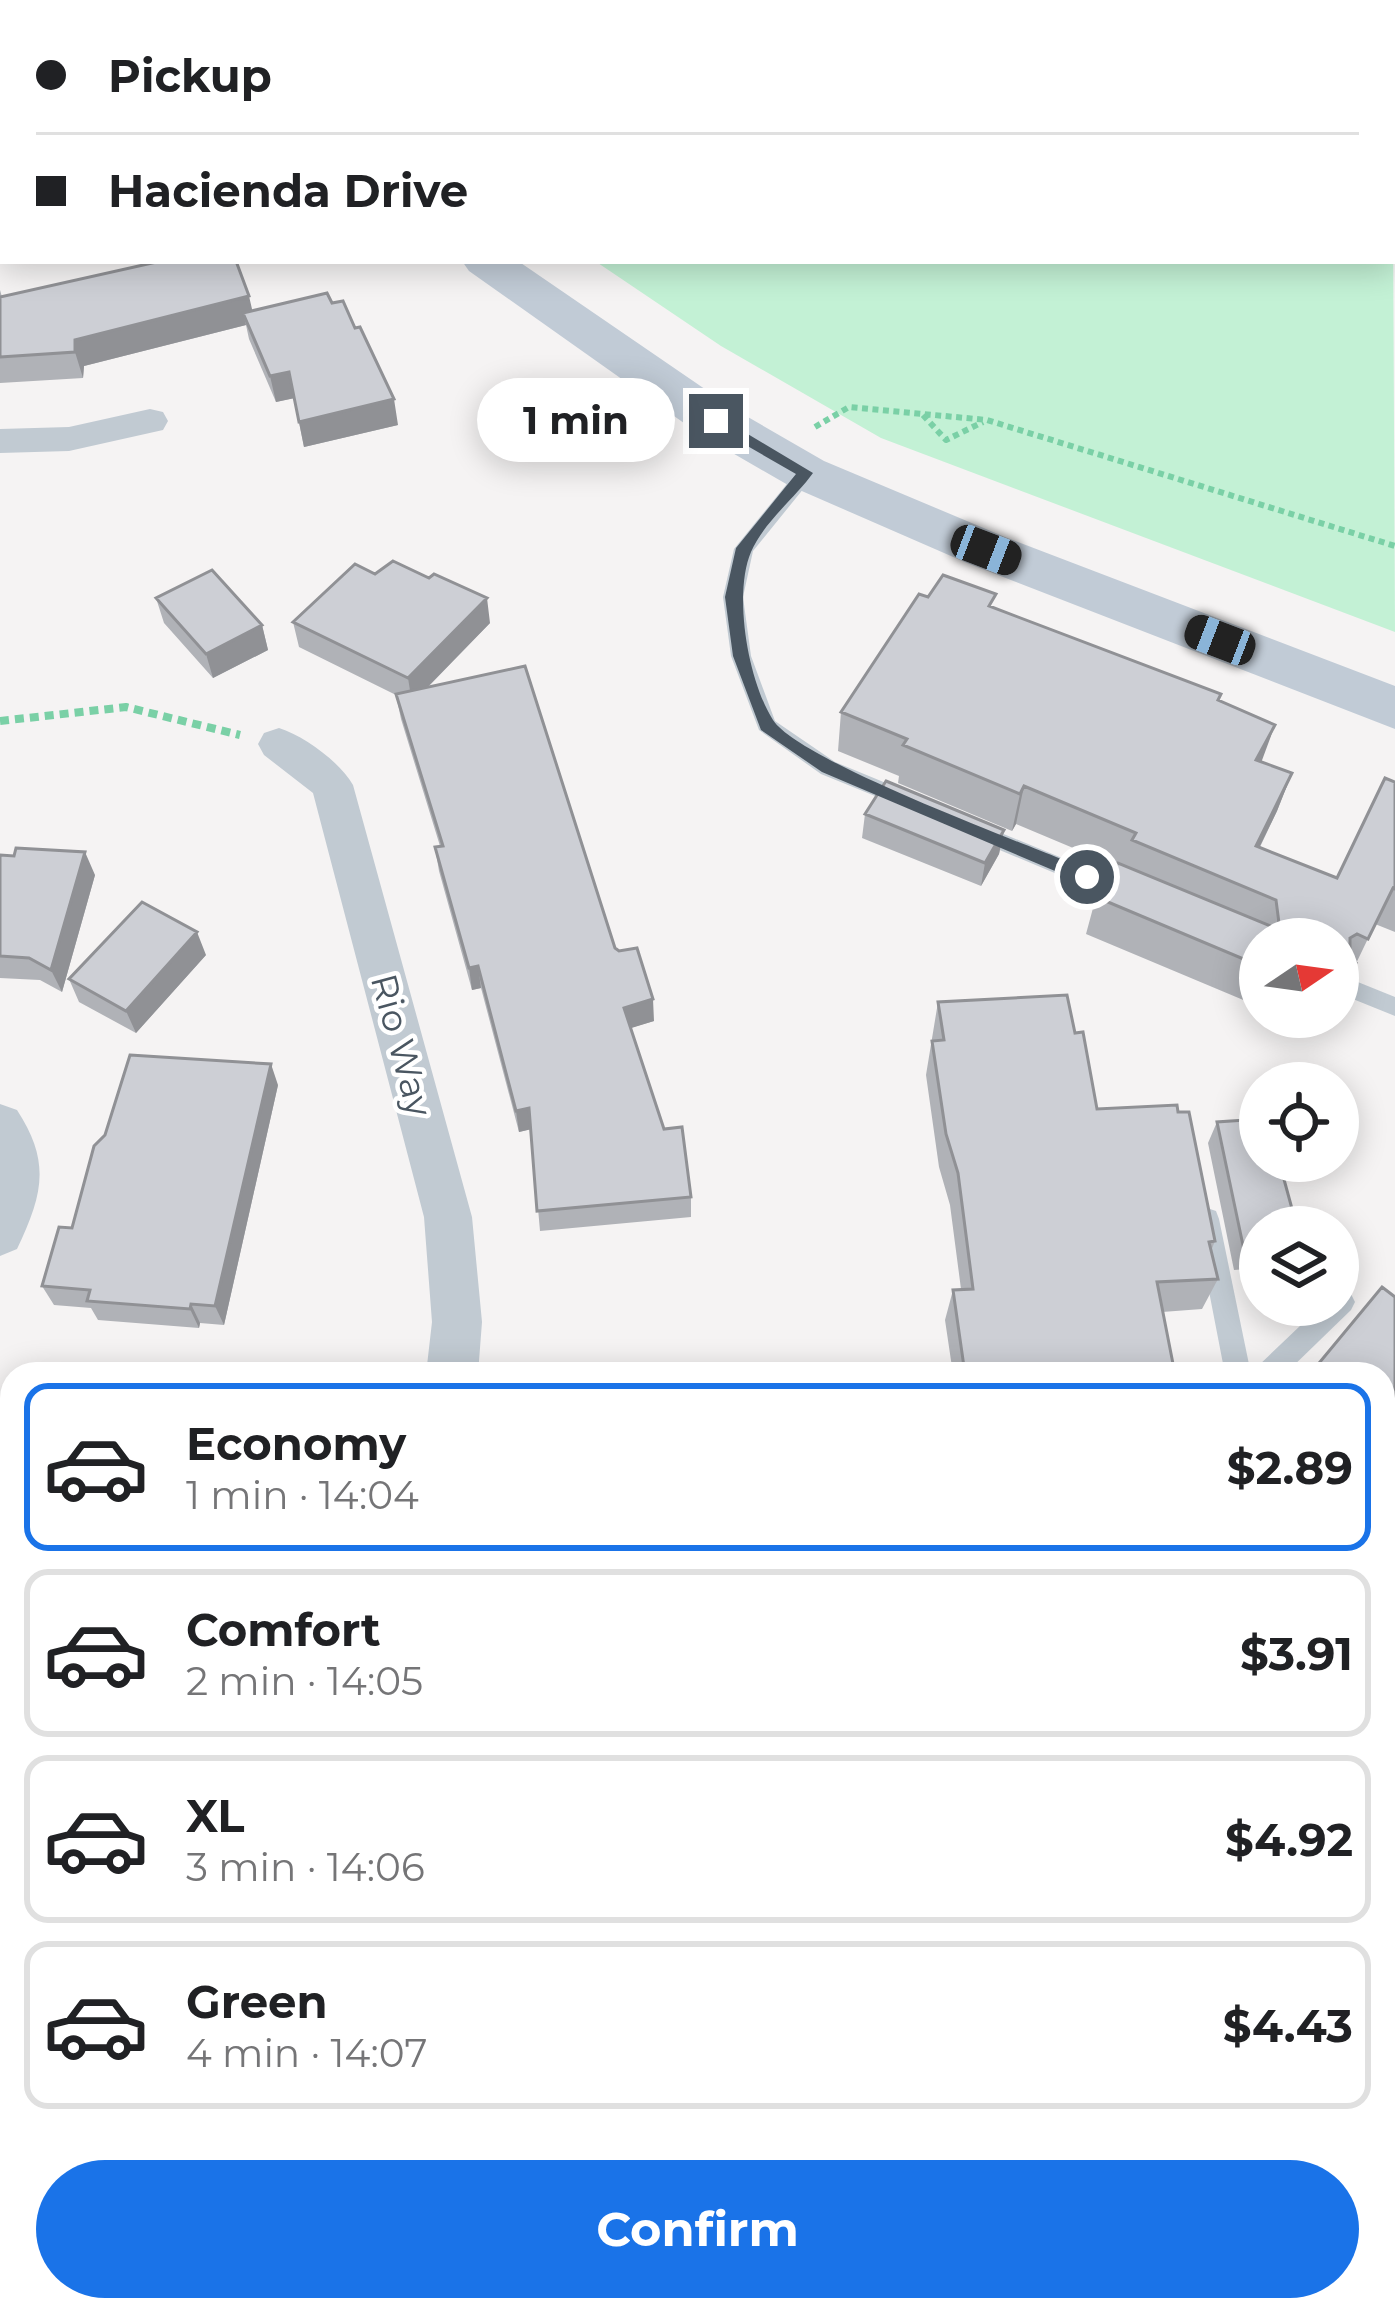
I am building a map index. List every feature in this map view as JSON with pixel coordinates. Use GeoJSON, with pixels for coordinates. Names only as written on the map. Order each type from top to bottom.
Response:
{"type":"FeatureCollection","features":[{"type":"Feature","properties":{"kind":"main road"},"geometry":{"type":"LineString","coordinates":[[490,264],[716,421],[788,463],[986,550],[1395,708]]}},
{"type":"Feature","properties":{"kind":"street"},"geometry":{"type":"LineString","coordinates":[[0,441],[69,439],[149,421]]}},
{"type":"Feature","properties":{"kind":"street","name":"Rio Way"},"geometry":{"type":"LineString","coordinates":[[279,744],[332,784],[448,1217],[457,1322],[453,1362]]}},
{"type":"Feature","properties":{"kind":"street"},"geometry":{"type":"LineString","coordinates":[[0,1124],[17,1148],[19,1175],[0,1234]]}},
{"type":"Feature","properties":{"kind":"lane"},"geometry":{"type":"LineString","coordinates":[[788,463],[744,548],[733,597],[742,656],[766,725],[828,768],[936,813]]}},
{"type":"Feature","properties":{"kind":"lane"},"geometry":{"type":"LineString","coordinates":[[957,822],[1152,904]]}},
{"type":"Feature","properties":{"kind":"lane"},"geometry":{"type":"LineString","coordinates":[[1359,992],[1395,1007]]}},
{"type":"Feature","properties":{"kind":"lane"},"geometry":{"type":"LineString","coordinates":[[1200,1186],[1236,1362]]}},
{"type":"Feature","properties":{"kind":"lane"},"geometry":{"type":"LineString","coordinates":[[1280,1362],[1317,1326]]}},
{"type":"Feature","properties":{"kind":"path"},"geometry":{"type":"LineString","coordinates":[[788,463],[849,407],[987,420],[1395,546]]}},
{"type":"Feature","properties":{"kind":"path"},"geometry":{"type":"LineString","coordinates":[[922,414],[946,440],[987,420]]}},
{"type":"Feature","properties":{"kind":"path"},"geometry":{"type":"LineString","coordinates":[[0,721],[127,707],[279,744]]}},
{"type":"Feature","properties":{"kind":"green space"},"geometry":{"type":"Polygon","coordinates":[[[599,264],[1393,264],[1395,632],[881,438],[721,346],[599,264]]]}},
{"type":"Feature","properties":{"kind":"building"},"geometry":{"type":"Polygon","coordinates":[[[148,264],[237,264],[249,296],[75,340],[75,352],[0,357],[0,297],[148,264]]]}},
{"type":"Feature","properties":{"kind":"building"},"geometry":{"type":"Polygon","coordinates":[[[327,293],[332,303],[343,301],[355,328],[360,327],[394,399],[299,422],[289,372],[270,376],[243,313],[327,293]]]}},
{"type":"Feature","properties":{"kind":"building"},"geometry":{"type":"Polygon","coordinates":[[[393,561],[487,598],[408,678],[293,622],[355,564],[375,574],[393,561]]]}},
{"type":"Feature","properties":{"kind":"building"},"geometry":{"type":"Polygon","coordinates":[[[212,570],[262,625],[206,654],[156,598],[212,570]]]}},
{"type":"Feature","properties":{"kind":"building"},"geometry":{"type":"Polygon","coordinates":[[[943,575],[996,594],[989,606],[1221,694],[1218,700],[1275,725],[1256,760],[1292,773],[1256,846],[1337,878],[1385,778],[1395,782],[1395,889],[1368,939],[1359,935],[1359,918],[1278,918],[1276,900],[1132,840],[1136,833],[1024,786],[1020,794],[903,745],[907,739],[841,712],[919,594],[928,597],[943,575]]]}},
{"type":"Feature","properties":{"kind":"building"},"geometry":{"type":"Polygon","coordinates":[[[525,666],[615,948],[637,948],[653,999],[624,1008],[664,1129],[682,1127],[691,1197],[537,1211],[529,1108],[516,1111],[478,966],[469,968],[435,847],[443,846],[396,694],[525,666]]]}},
{"type":"Feature","properties":{"kind":"building"},"geometry":{"type":"Polygon","coordinates":[[[886,781],[1004,830],[985,863],[865,814],[886,781]]]}},
{"type":"Feature","properties":{"kind":"building"},"geometry":{"type":"Polygon","coordinates":[[[16,848],[85,852],[51,970],[29,958],[0,956],[0,855],[14,856],[16,848]]]}},
{"type":"Feature","properties":{"kind":"building"},"geometry":{"type":"Polygon","coordinates":[[[1118,863],[1251,918],[1239,918],[1239,957],[1096,897],[1118,863]]]}},
{"type":"Feature","properties":{"kind":"building"},"geometry":{"type":"Polygon","coordinates":[[[142,902],[197,932],[126,1011],[69,979],[142,902]]]}},
{"type":"Feature","properties":{"kind":"building"},"geometry":{"type":"Polygon","coordinates":[[[1067,995],[1075,1033],[1083,1032],[1097,1109],[1177,1105],[1178,1112],[1189,1112],[1218,1279],[1157,1282],[1173,1362],[963,1362],[953,1290],[973,1289],[958,1173],[946,1134],[932,1041],[944,1040],[938,1002],[1067,995]]]}},
{"type":"Feature","properties":{"kind":"building"},"geometry":{"type":"Polygon","coordinates":[[[130,1055],[271,1064],[215,1306],[191,1304],[190,1309],[87,1301],[90,1290],[42,1286],[59,1227],[72,1228],[94,1146],[105,1135],[130,1055]]]}},
{"type":"Feature","properties":{"kind":"building"},"geometry":{"type":"Polygon","coordinates":[[[1239,1120],[1239,1182],[1285,1182],[1291,1206],[1239,1206],[1239,1226],[1217,1122],[1239,1120]]]}},
{"type":"Feature","properties":{"kind":"building"},"geometry":{"type":"Polygon","coordinates":[[[1382,1287],[1395,1297],[1395,1362],[1320,1362],[1350,1326],[1359,1326],[1359,1315],[1382,1287]]]}},
{"type":"Feature","properties":{"kind":"route"},"geometry":{"type":"LineString","coordinates":[[716,421],[806,473],[744,548],[733,597],[742,656],[766,725],[828,768],[1087,877]]}}]}
